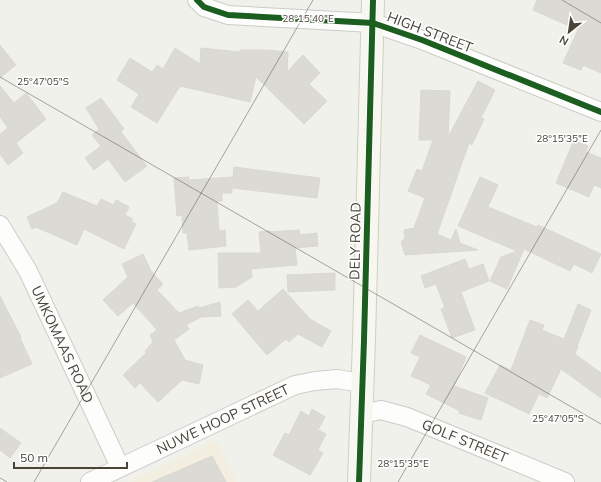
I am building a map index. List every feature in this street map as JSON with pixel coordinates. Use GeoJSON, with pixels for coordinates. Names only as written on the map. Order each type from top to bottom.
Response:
{"type":"FeatureCollection","features":[{"type":"Feature","properties":{"kind":"street","name":"HIGH STREET"},"geometry":{"type":"LineString","coordinates":[[196,0],[204,7],[228,15],[373,23],[422,40],[601,112]]}},
{"type":"Feature","properties":{"kind":"street","name":"DELY ROAD"},"geometry":{"type":"LineString","coordinates":[[359,482],[373,0]]}},
{"type":"Feature","properties":{"kind":"street","name":"UMKOMAAS ROAD"},"geometry":{"type":"LineString","coordinates":[[0,225],[28,271],[120,467]]}},
{"type":"Feature","properties":{"kind":"street","name":"NUWE HOOP STREET"},"geometry":{"type":"LineString","coordinates":[[90,482],[295,385],[338,379],[362,383]]}},
{"type":"Feature","properties":{"kind":"street","name":"GOLF STREET"},"geometry":{"type":"LineString","coordinates":[[362,414],[381,410],[407,417],[566,482]]}},
{"type":"Feature","properties":{"kind":"shaded area"},"geometry":{"type":"Polygon","coordinates":[[[216,440],[237,482],[130,482],[216,440]]]}},
{"type":"Feature","properties":{"kind":"building"},"geometry":{"type":"Polygon","coordinates":[[[537,0],[601,0],[601,73],[583,65],[581,70],[563,63],[578,30],[533,10],[537,0]]]}},
{"type":"Feature","properties":{"kind":"building"},"geometry":{"type":"Polygon","coordinates":[[[0,45],[16,65],[0,78],[0,45]]]}},
{"type":"Feature","properties":{"kind":"building"},"geometry":{"type":"Polygon","coordinates":[[[175,48],[200,64],[201,48],[240,52],[240,50],[267,50],[288,52],[287,72],[303,55],[320,73],[309,84],[327,101],[304,124],[256,77],[250,102],[180,86],[157,123],[131,107],[139,94],[117,80],[130,58],[152,72],[157,65],[163,69],[175,48]]]}},
{"type":"Feature","properties":{"kind":"building"},"geometry":{"type":"Polygon","coordinates":[[[478,81],[495,90],[481,118],[484,119],[472,145],[469,143],[437,234],[451,240],[456,229],[460,243],[478,250],[405,255],[401,242],[405,238],[404,230],[414,228],[425,198],[408,191],[417,169],[422,171],[433,140],[419,140],[421,90],[450,91],[448,137],[478,81]]]}},
{"type":"Feature","properties":{"kind":"building"},"geometry":{"type":"Polygon","coordinates":[[[0,86],[14,103],[26,93],[46,119],[16,143],[23,153],[8,165],[0,154],[0,134],[8,128],[0,117],[0,86]]]}},
{"type":"Feature","properties":{"kind":"building"},"geometry":{"type":"Polygon","coordinates":[[[101,98],[124,129],[121,132],[147,166],[125,182],[108,159],[94,170],[85,158],[101,146],[92,135],[99,129],[86,108],[101,98]]]}},
{"type":"Feature","properties":{"kind":"building"},"geometry":{"type":"Polygon","coordinates":[[[574,140],[588,146],[586,152],[601,158],[601,188],[594,185],[589,197],[556,183],[574,140]]]}},
{"type":"Feature","properties":{"kind":"building"},"geometry":{"type":"Polygon","coordinates":[[[234,167],[320,178],[317,198],[232,188],[232,193],[222,193],[222,201],[217,201],[219,231],[225,230],[226,246],[189,250],[187,233],[183,233],[182,215],[177,216],[174,178],[189,177],[189,180],[233,177],[234,167]]]}},
{"type":"Feature","properties":{"kind":"building"},"geometry":{"type":"Polygon","coordinates":[[[480,177],[498,185],[488,207],[537,227],[538,225],[601,254],[592,273],[574,264],[570,271],[524,249],[507,289],[490,281],[501,257],[517,251],[458,226],[480,177]]]}},
{"type":"Feature","properties":{"kind":"building"},"geometry":{"type":"Polygon","coordinates":[[[63,192],[97,206],[101,199],[114,205],[116,200],[129,207],[125,215],[133,219],[131,221],[136,224],[124,249],[84,229],[77,245],[36,227],[32,229],[27,217],[57,203],[63,192]]]}},
{"type":"Feature","properties":{"kind":"building"},"geometry":{"type":"Polygon","coordinates":[[[299,230],[300,235],[317,233],[318,246],[295,248],[297,265],[251,269],[252,277],[236,287],[219,288],[218,253],[261,253],[259,232],[299,230]]]}},
{"type":"Feature","properties":{"kind":"building"},"geometry":{"type":"Polygon","coordinates":[[[143,254],[151,271],[163,284],[157,290],[179,313],[198,306],[199,308],[220,302],[221,316],[201,317],[186,325],[189,329],[174,340],[185,360],[203,365],[199,384],[182,380],[158,402],[140,383],[135,388],[123,375],[146,353],[145,351],[153,342],[150,335],[157,330],[133,303],[118,316],[103,300],[128,277],[122,264],[143,254]]]}},
{"type":"Feature","properties":{"kind":"building"},"geometry":{"type":"Polygon","coordinates":[[[465,259],[469,269],[483,264],[489,281],[461,292],[475,330],[452,338],[441,309],[445,308],[436,284],[425,288],[421,276],[465,259]]]}},
{"type":"Feature","properties":{"kind":"building"},"geometry":{"type":"Polygon","coordinates":[[[335,273],[335,290],[288,292],[287,275],[335,273]]]}},
{"type":"Feature","properties":{"kind":"building"},"geometry":{"type":"Polygon","coordinates":[[[283,289],[310,319],[331,331],[322,347],[298,334],[289,342],[286,339],[267,355],[232,314],[248,300],[258,311],[283,289]]]}},
{"type":"Feature","properties":{"kind":"building"},"geometry":{"type":"Polygon","coordinates":[[[0,296],[21,337],[20,338],[32,364],[0,378],[0,296]]]}},
{"type":"Feature","properties":{"kind":"building"},"geometry":{"type":"Polygon","coordinates":[[[578,304],[591,310],[575,354],[601,373],[601,398],[561,369],[547,398],[539,394],[529,414],[485,393],[500,365],[511,370],[530,320],[544,325],[542,330],[564,339],[578,304]]]}},
{"type":"Feature","properties":{"kind":"building"},"geometry":{"type":"Polygon","coordinates":[[[420,335],[466,357],[454,386],[488,398],[481,420],[459,413],[460,411],[426,394],[431,385],[411,376],[420,357],[411,353],[420,335]]]}},
{"type":"Feature","properties":{"kind":"building"},"geometry":{"type":"Polygon","coordinates":[[[312,409],[325,417],[318,430],[326,434],[318,450],[323,453],[310,475],[273,455],[285,433],[289,435],[301,411],[309,416],[312,409]]]}},
{"type":"Feature","properties":{"kind":"building"},"geometry":{"type":"Polygon","coordinates":[[[0,428],[21,443],[10,458],[0,450],[0,428]]]}},
{"type":"Feature","properties":{"kind":"building"},"geometry":{"type":"Polygon","coordinates":[[[212,456],[226,482],[152,482],[212,456]]]}},
{"type":"Feature","properties":{"kind":"cycle path"},"geometry":{"type":"LineString","coordinates":[[197,0],[204,7],[228,15],[373,23],[422,40],[601,112]]}},
{"type":"Feature","properties":{"kind":"cycle path"},"geometry":{"type":"LineString","coordinates":[[359,482],[373,0]]}}]}
